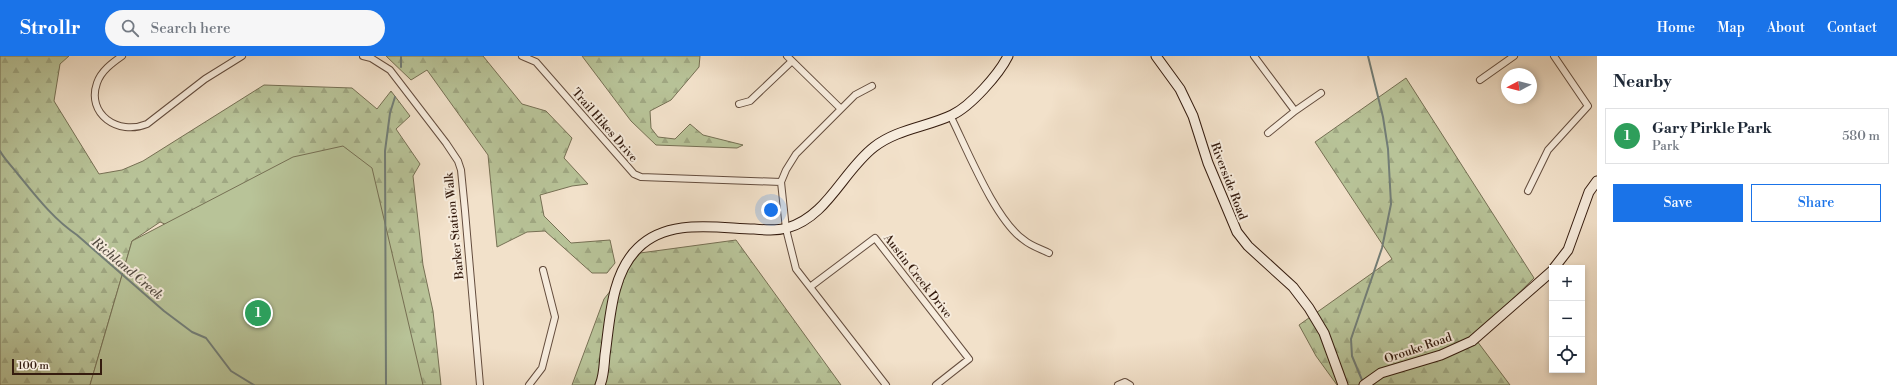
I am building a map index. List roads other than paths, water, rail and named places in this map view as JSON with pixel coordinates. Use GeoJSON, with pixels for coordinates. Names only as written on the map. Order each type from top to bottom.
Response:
{"type":"FeatureCollection","features":[{"type":"Feature","properties":{"kind":"street"},"geometry":{"type":"LineString","coordinates":[[122,56],[102,73],[96,83],[96,96],[101,113],[113,125],[125,128],[138,128],[147,124],[205,80],[242,56]]}},
{"type":"Feature","properties":{"kind":"street","name":"Barker Station Walk"},"geometry":{"type":"LineString","coordinates":[[363,56],[371,58],[390,70],[446,143],[458,162],[461,170],[480,385]]}},
{"type":"Feature","properties":{"kind":"street","name":"Trail Hikes Drive"},"geometry":{"type":"LineString","coordinates":[[522,56],[536,62],[634,174],[641,177],[781,182]]}},
{"type":"Feature","properties":{"kind":"street"},"geometry":{"type":"LineString","coordinates":[[600,385],[617,283],[628,258],[639,247],[666,230],[685,227],[775,230],[796,225],[816,212],[850,171],[874,147],[893,135],[950,115],[969,102],[988,85],[1008,56]]}},
{"type":"Feature","properties":{"kind":"street","name":"Riverside Road"},"geometry":{"type":"LineString","coordinates":[[1156,56],[1180,89],[1193,116],[1208,163],[1236,232],[1248,246],[1293,287],[1309,308],[1324,333],[1343,385]]}},
{"type":"Feature","properties":{"kind":"street"},"geometry":{"type":"LineString","coordinates":[[1254,56],[1295,111]]}},
{"type":"Feature","properties":{"kind":"street"},"geometry":{"type":"LineString","coordinates":[[1480,80],[1514,56]]}},
{"type":"Feature","properties":{"kind":"street"},"geometry":{"type":"LineString","coordinates":[[1528,191],[1548,150],[1588,106],[1554,56]]}},
{"type":"Feature","properties":{"kind":"street"},"geometry":{"type":"LineString","coordinates":[[739,104],[750,101],[790,58],[841,110]]}},
{"type":"Feature","properties":{"kind":"street"},"geometry":{"type":"LineString","coordinates":[[872,86],[855,95],[796,154],[786,170],[781,182],[786,228],[796,269],[886,385]]}},
{"type":"Feature","properties":{"kind":"street"},"geometry":{"type":"LineString","coordinates":[[1268,134],[1295,111],[1321,93]]}},
{"type":"Feature","properties":{"kind":"street"},"geometry":{"type":"LineString","coordinates":[[950,115],[997,209],[1008,224],[1024,240],[1049,253]]}},
{"type":"Feature","properties":{"kind":"street"},"geometry":{"type":"LineString","coordinates":[[1556,265],[1568,250],[1589,192],[1597,181]]}},
{"type":"Feature","properties":{"kind":"street","name":"Austin Creek Drive"},"geometry":{"type":"LineString","coordinates":[[810,287],[875,238],[969,359],[936,385]]}},
{"type":"Feature","properties":{"kind":"street"},"geometry":{"type":"LineString","coordinates":[[529,385],[542,368],[555,317],[543,270]]}},
{"type":"Feature","properties":{"kind":"street","name":"Orouke Road"},"geometry":{"type":"LineString","coordinates":[[1364,385],[1381,373],[1441,355],[1472,341],[1549,274]]}},
{"type":"Feature","properties":{"kind":"street"},"geometry":{"type":"LineString","coordinates":[[1118,385],[1125,382],[1130,385]]}},
{"type":"Feature","properties":{"kind":"waterway"},"geometry":{"type":"LineString","coordinates":[[401,56],[401,67]]}},
{"type":"Feature","properties":{"kind":"waterway"},"geometry":{"type":"LineString","coordinates":[[1362,380],[1352,356],[1351,339],[1382,248],[1391,204],[1388,149],[1383,117],[1368,56]]}},
{"type":"Feature","properties":{"kind":"waterway"},"geometry":{"type":"LineString","coordinates":[[386,385],[385,151],[390,113],[395,97]]}},
{"type":"Feature","properties":{"kind":"waterway","name":"Richland Creek"},"geometry":{"type":"LineString","coordinates":[[0,151],[38,198],[60,222],[164,311],[192,332],[206,338],[231,371],[254,385]]}},
{"type":"Feature","properties":{"kind":"place","name":"Gary Pirkle Park"},"geometry":{"type":"Point","coordinates":[258,313]}}]}
